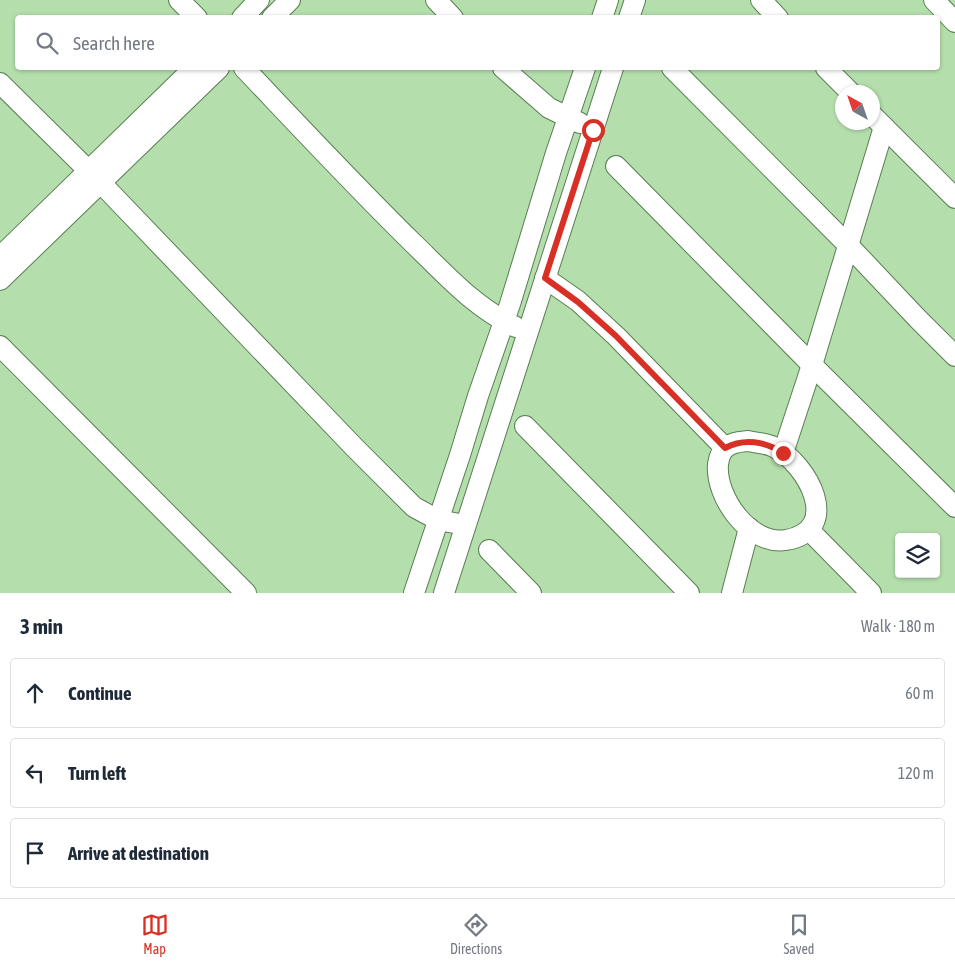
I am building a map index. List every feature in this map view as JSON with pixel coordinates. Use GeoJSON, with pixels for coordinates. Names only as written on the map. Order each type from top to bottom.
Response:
{"type":"FeatureCollection","features":[{"type":"Feature","properties":{"kind":"street"},"geometry":{"type":"LineString","coordinates":[[179,0],[194,15]]}},
{"type":"Feature","properties":{"kind":"street"},"geometry":{"type":"LineString","coordinates":[[245,15],[259,0]]}},
{"type":"Feature","properties":{"kind":"street"},"geometry":{"type":"LineString","coordinates":[[275,15],[290,0]]}},
{"type":"Feature","properties":{"kind":"street"},"geometry":{"type":"LineString","coordinates":[[436,0],[450,15]]}},
{"type":"Feature","properties":{"kind":"street"},"geometry":{"type":"LineString","coordinates":[[603,15],[608,0]]}},
{"type":"Feature","properties":{"kind":"street"},"geometry":{"type":"LineString","coordinates":[[630,15],[635,0]]}},
{"type":"Feature","properties":{"kind":"street"},"geometry":{"type":"LineString","coordinates":[[761,0],[775,15]]}},
{"type":"Feature","properties":{"kind":"street"},"geometry":{"type":"LineString","coordinates":[[934,0],[955,22]]}},
{"type":"Feature","properties":{"kind":"street"},"geometry":{"type":"LineString","coordinates":[[0,280],[192,70]]}},
{"type":"Feature","properties":{"kind":"street"},"geometry":{"type":"LineString","coordinates":[[0,256],[218,70]]}},
{"type":"Feature","properties":{"kind":"street"},"geometry":{"type":"LineString","coordinates":[[246,70],[372,203],[476,304],[504,322],[528,332]]}},
{"type":"Feature","properties":{"kind":"street"},"geometry":{"type":"LineString","coordinates":[[505,70],[549,108],[569,116],[593,130]]}},
{"type":"Feature","properties":{"kind":"street"},"geometry":{"type":"LineString","coordinates":[[414,593],[585,70]]}},
{"type":"Feature","properties":{"kind":"street"},"geometry":{"type":"LineString","coordinates":[[444,593],[612,70]]}},
{"type":"Feature","properties":{"kind":"street"},"geometry":{"type":"LineString","coordinates":[[674,70],[955,356]]}},
{"type":"Feature","properties":{"kind":"street"},"geometry":{"type":"LineString","coordinates":[[828,70],[843,85]]}},
{"type":"Feature","properties":{"kind":"street"},"geometry":{"type":"LineString","coordinates":[[0,83],[94,177],[414,507],[438,520],[465,525]]}},
{"type":"Feature","properties":{"kind":"street"},"geometry":{"type":"LineString","coordinates":[[880,123],[955,198]]}},
{"type":"Feature","properties":{"kind":"street"},"geometry":{"type":"LineString","coordinates":[[783,453],[849,246],[876,130]]}},
{"type":"Feature","properties":{"kind":"street"},"geometry":{"type":"LineString","coordinates":[[616,166],[955,507]]}},
{"type":"Feature","properties":{"kind":"street"},"geometry":{"type":"LineString","coordinates":[[545,278],[578,302],[616,336],[725,448]]}},
{"type":"Feature","properties":{"kind":"street"},"geometry":{"type":"LineString","coordinates":[[0,346],[246,593]]}},
{"type":"Feature","properties":{"kind":"street"},"geometry":{"type":"LineString","coordinates":[[525,426],[689,593]]}},
{"type":"Feature","properties":{"kind":"street"},"geometry":{"type":"LineString","coordinates":[[734,443],[763,443],[783,453],[799,470],[813,491],[816,502],[816,517],[808,530],[795,538],[782,541],[766,538],[749,528],[736,515],[722,491],[718,469],[719,458],[725,448],[734,443]]}},
{"type":"Feature","properties":{"kind":"street"},"geometry":{"type":"LineString","coordinates":[[732,593],[749,528]]}},
{"type":"Feature","properties":{"kind":"street"},"geometry":{"type":"LineString","coordinates":[[808,530],[871,593]]}},
{"type":"Feature","properties":{"kind":"street"},"geometry":{"type":"LineString","coordinates":[[489,550],[531,593]]}},
{"type":"Feature","properties":{"kind":"route"},"geometry":{"type":"LineString","coordinates":[[593,130],[545,278],[578,302],[616,336],[725,448],[734,443],[763,443],[783,453]]}}]}
